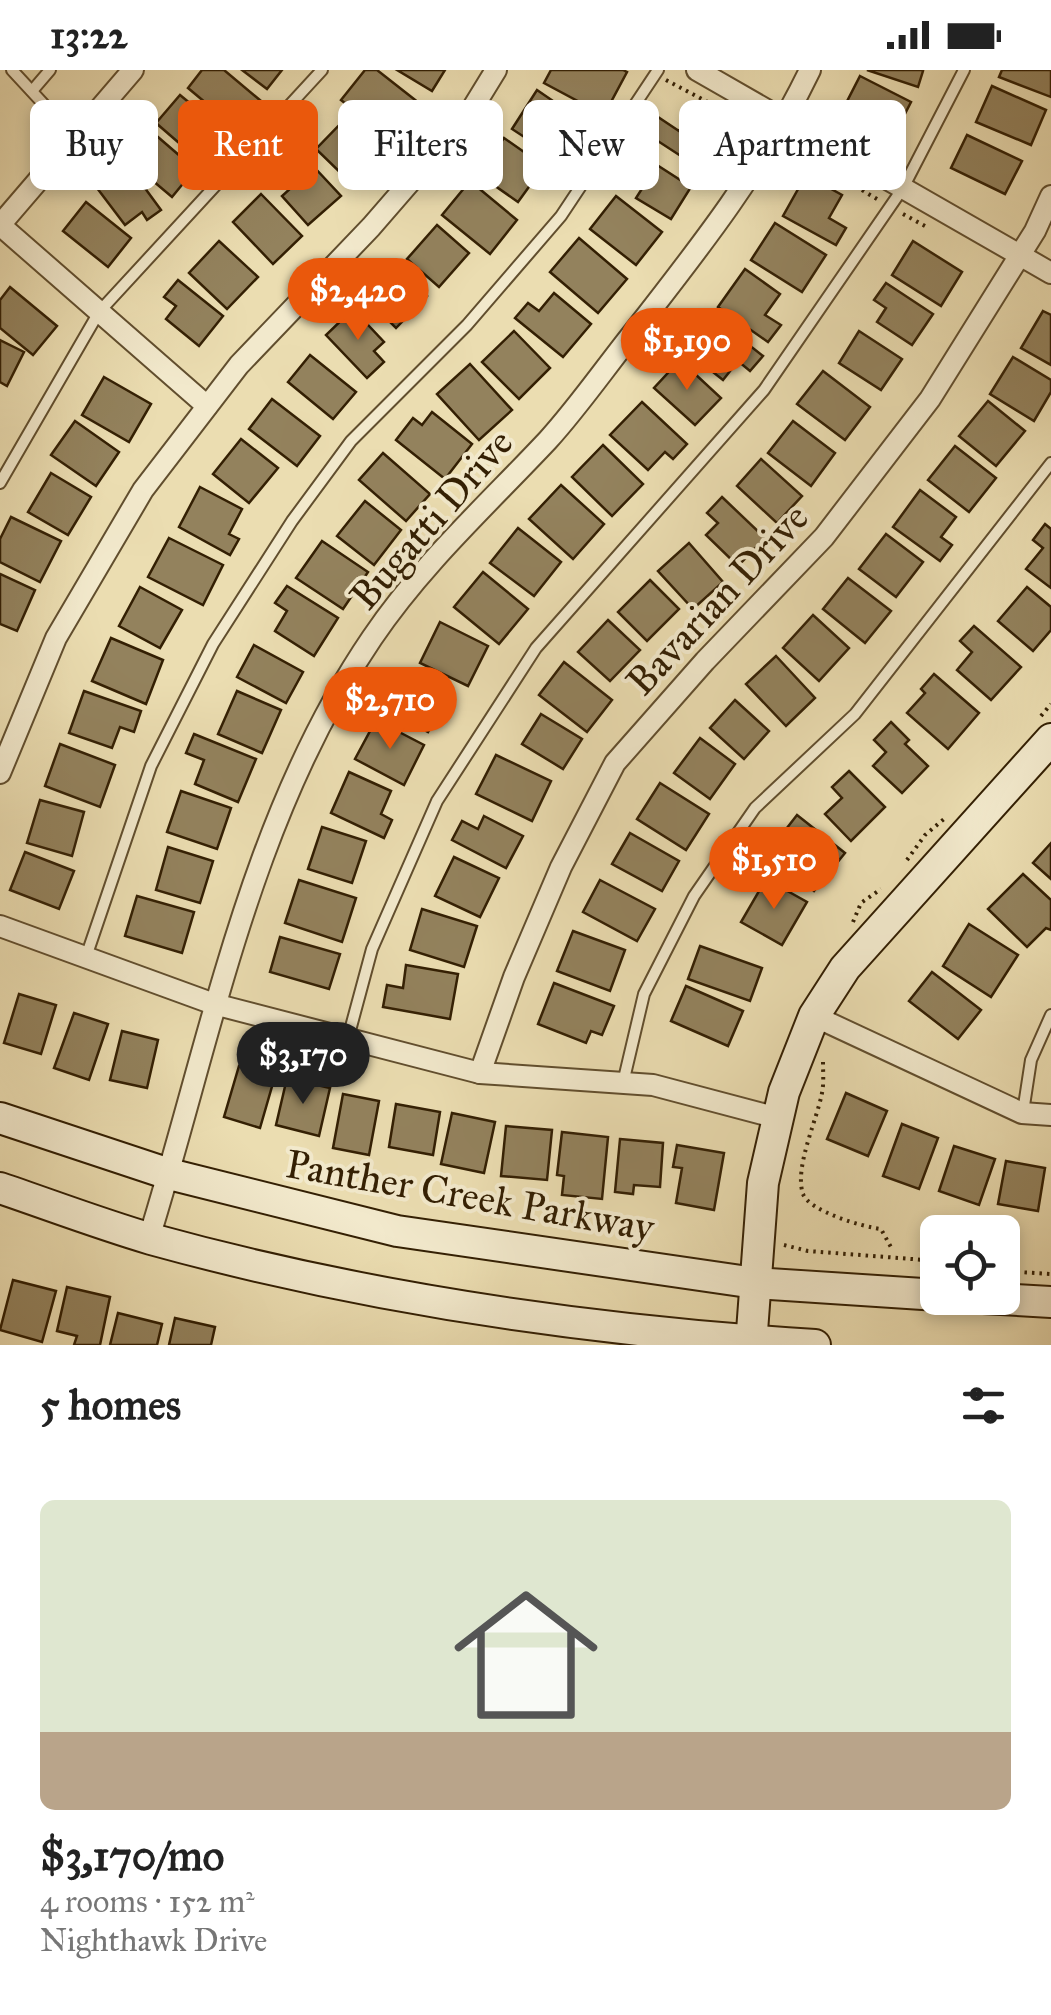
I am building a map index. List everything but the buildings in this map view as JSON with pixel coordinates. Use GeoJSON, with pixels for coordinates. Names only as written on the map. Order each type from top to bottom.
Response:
{"type":"FeatureCollection","features":[{"type":"Feature","properties":{"kind":"main road"},"geometry":{"type":"LineString","coordinates":[[751,1343],[763,1183],[784,1092],[814,1016],[845,968],[1051,739]]}},
{"type":"Feature","properties":{"kind":"main road","name":"Panther Creek Parkway"},"geometry":{"type":"LineString","coordinates":[[0,1118],[168,1174],[397,1232],[755,1283],[920,1294]]}},
{"type":"Feature","properties":{"kind":"main road"},"geometry":{"type":"LineString","coordinates":[[0,1188],[149,1238],[291,1273],[509,1315],[663,1335],[815,1345]]}},
{"type":"Feature","properties":{"kind":"main road"},"geometry":{"type":"LineString","coordinates":[[1020,1300],[1051,1302]]}},
{"type":"Feature","properties":{"kind":"street"},"geometry":{"type":"LineString","coordinates":[[107,100],[133,70]]}},
{"type":"Feature","properties":{"kind":"street"},"geometry":{"type":"LineString","coordinates":[[0,773],[56,638],[142,490],[239,365],[371,228],[470,114],[496,70]]}},
{"type":"Feature","properties":{"kind":"street"},"geometry":{"type":"LineString","coordinates":[[696,70],[749,100]]}},
{"type":"Feature","properties":{"kind":"street","name":"Bugatti Drive"},"geometry":{"type":"LineString","coordinates":[[794,100],[810,70]]}},
{"type":"Feature","properties":{"kind":"street"},"geometry":{"type":"LineString","coordinates":[[30,190],[0,225],[207,406]]}},
{"type":"Feature","properties":{"kind":"street","name":"Bugatti Drive"},"geometry":{"type":"LineString","coordinates":[[149,1238],[214,1004],[259,865],[315,732],[372,638],[438,554],[551,436],[670,286],[740,190]]}},
{"type":"Feature","properties":{"kind":"street"},"geometry":{"type":"LineString","coordinates":[[906,190],[1051,273]]}},
{"type":"Feature","properties":{"kind":"street","name":"Bavarian Drive"},"geometry":{"type":"LineString","coordinates":[[480,1073],[514,977],[560,867],[615,763],[705,661],[824,537],[930,399],[1020,255],[1051,196]]}},
{"type":"Feature","properties":{"kind":"street"},"geometry":{"type":"LineString","coordinates":[[0,926],[214,1004],[480,1073],[654,1085],[778,1118]]}},
{"type":"Feature","properties":{"kind":"street"},"geometry":{"type":"LineString","coordinates":[[814,1016],[1022,1113],[1051,1116]]}},
{"type":"Feature","properties":{"kind":"lane"},"geometry":{"type":"LineString","coordinates":[[12,70],[40,100]]}},
{"type":"Feature","properties":{"kind":"lane"},"geometry":{"type":"LineString","coordinates":[[32,91],[50,70]]}},
{"type":"Feature","properties":{"kind":"lane"},"geometry":{"type":"LineString","coordinates":[[0,483],[100,312],[322,70]]}},
{"type":"Feature","properties":{"kind":"lane"},"geometry":{"type":"LineString","coordinates":[[906,182],[964,70]]}},
{"type":"Feature","properties":{"kind":"lane"},"geometry":{"type":"LineString","coordinates":[[86,958],[151,766],[223,629],[292,522],[352,441],[467,325],[562,216],[657,72]]}},
{"type":"Feature","properties":{"kind":"lane"},"geometry":{"type":"LineString","coordinates":[[348,1039],[372,949],[436,801],[526,663],[764,390],[902,190]]}},
{"type":"Feature","properties":{"kind":"lane"},"geometry":{"type":"LineString","coordinates":[[622,1083],[644,994],[704,881],[755,808],[855,714],[1051,463]]}},
{"type":"Feature","properties":{"kind":"lane"},"geometry":{"type":"LineString","coordinates":[[1022,1113],[1031,1060],[1051,1016]]}},
{"type":"Feature","properties":{"kind":"path"},"geometry":{"type":"LineString","coordinates":[[657,72],[706,100]]}},
{"type":"Feature","properties":{"kind":"path"},"geometry":{"type":"LineString","coordinates":[[823,1059],[822,1091],[807,1148],[802,1192],[806,1200],[840,1218],[880,1230],[892,1249]]}},
{"type":"Feature","properties":{"kind":"path"},"geometry":{"type":"LineString","coordinates":[[782,1244],[808,1252],[920,1261]]}},
{"type":"Feature","properties":{"kind":"path"},"geometry":{"type":"LineString","coordinates":[[1020,1272],[1051,1274]]}}]}
